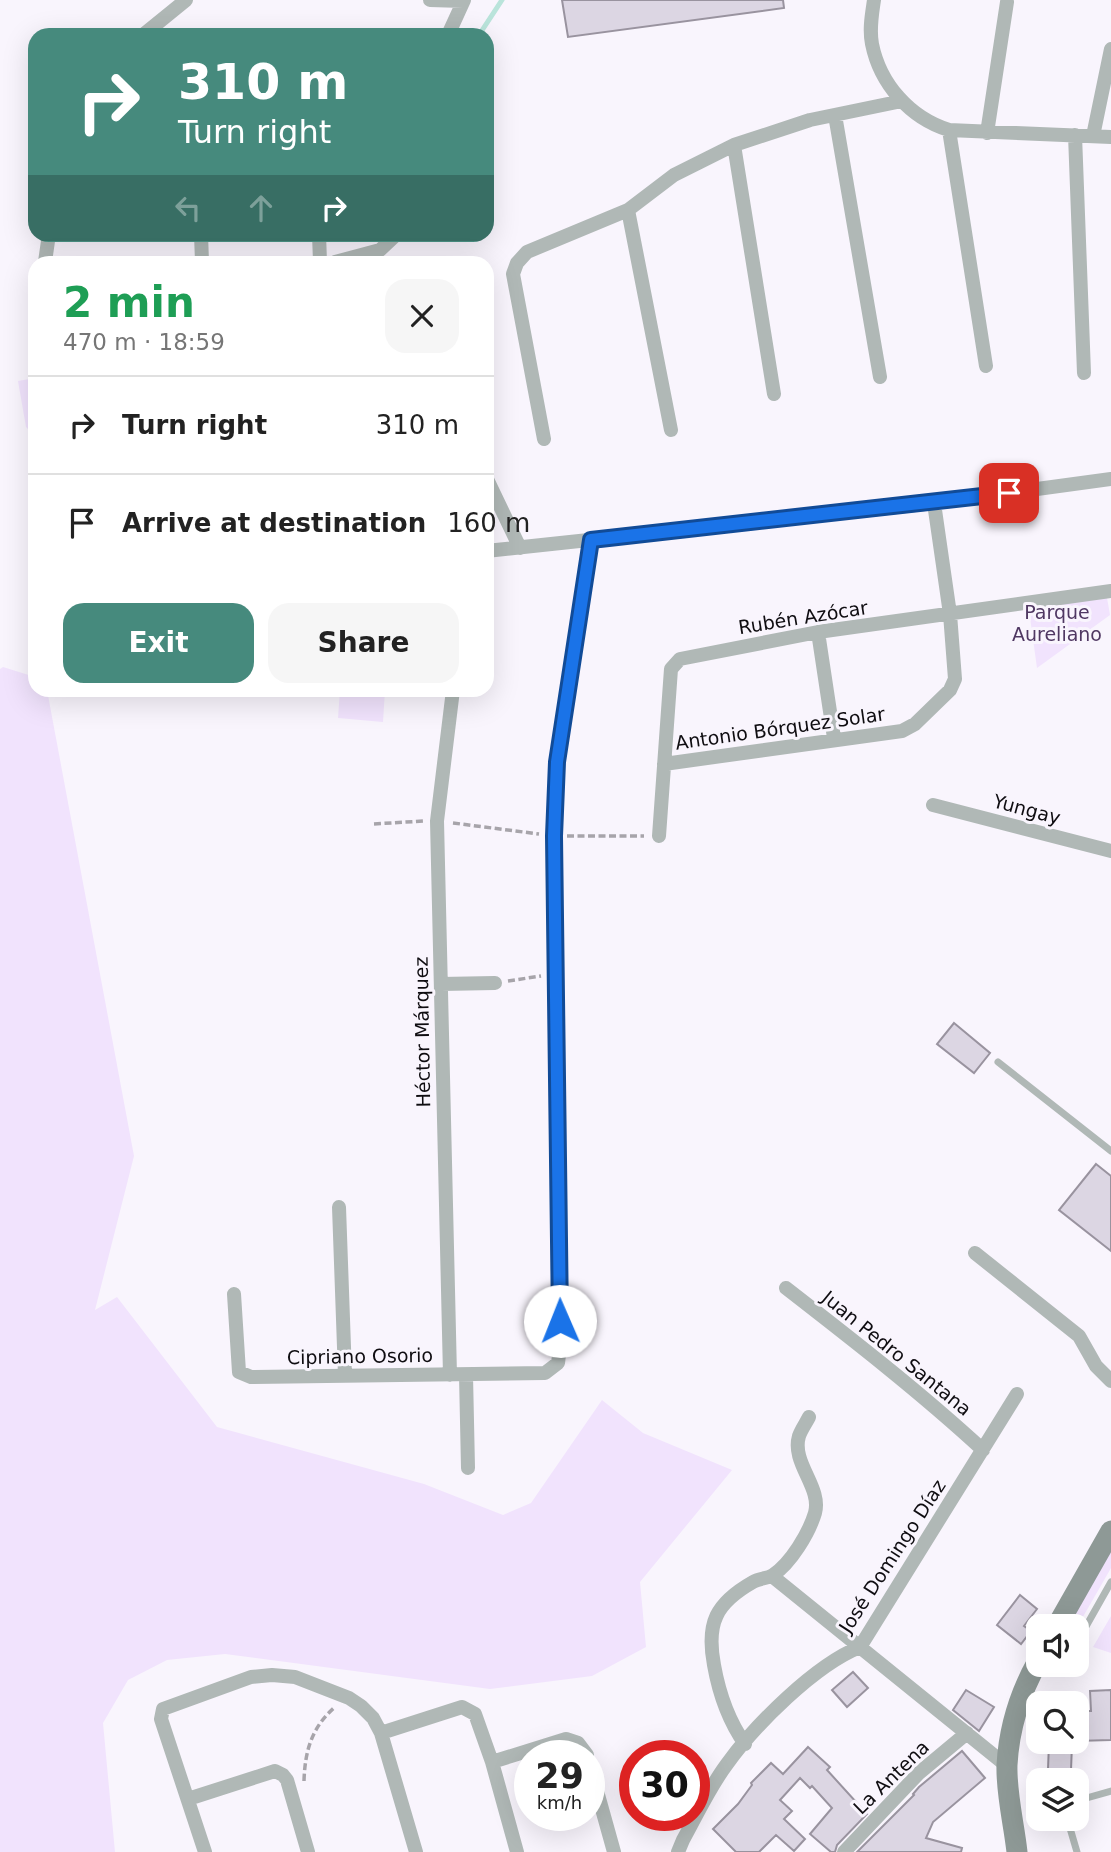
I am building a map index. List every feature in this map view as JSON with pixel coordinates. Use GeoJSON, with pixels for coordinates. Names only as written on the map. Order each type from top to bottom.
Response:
{"type":"FeatureCollection","features":[{"type":"Feature","properties":{"kind":"street"},"geometry":{"type":"LineString","coordinates":[[152,28],[186,0]]}},
{"type":"Feature","properties":{"kind":"street"},"geometry":{"type":"LineString","coordinates":[[430,0],[464,1],[451,28]]}},
{"type":"Feature","properties":{"kind":"street"},"geometry":{"type":"LineString","coordinates":[[986,133],[1007,2]]}},
{"type":"Feature","properties":{"kind":"street"},"geometry":{"type":"LineString","coordinates":[[874,5],[871,31],[876,54],[888,83],[902,101],[928,121],[949,130],[1111,137]]}},
{"type":"Feature","properties":{"kind":"street"},"geometry":{"type":"LineString","coordinates":[[1093,136],[1111,49]]}},
{"type":"Feature","properties":{"kind":"street"},"geometry":{"type":"LineString","coordinates":[[544,439],[513,274],[520,257],[628,210],[674,175],[734,145],[788,126],[902,101]]}},
{"type":"Feature","properties":{"kind":"street"},"geometry":{"type":"LineString","coordinates":[[835,115],[880,377]]}},
{"type":"Feature","properties":{"kind":"street"},"geometry":{"type":"LineString","coordinates":[[949,130],[986,366]]}},
{"type":"Feature","properties":{"kind":"street"},"geometry":{"type":"LineString","coordinates":[[1075,135],[1084,373]]}},
{"type":"Feature","properties":{"kind":"street"},"geometry":{"type":"LineString","coordinates":[[734,145],[774,394]]}},
{"type":"Feature","properties":{"kind":"street"},"geometry":{"type":"LineString","coordinates":[[628,210],[671,430]]}},
{"type":"Feature","properties":{"kind":"street"},"geometry":{"type":"LineString","coordinates":[[358,256],[380,250],[388,242]]}},
{"type":"Feature","properties":{"kind":"street"},"geometry":{"type":"LineString","coordinates":[[494,550],[934,503],[1111,479]]}},
{"type":"Feature","properties":{"kind":"street"},"geometry":{"type":"LineString","coordinates":[[494,494],[520,548]]}},
{"type":"Feature","properties":{"kind":"street","name":"Antonio Bórquez Solar"},"geometry":{"type":"LineString","coordinates":[[664,764],[834,738],[902,731],[915,724],[950,690],[955,679],[950,614],[934,503]]}},
{"type":"Feature","properties":{"kind":"street"},"geometry":{"type":"LineString","coordinates":[[555,974],[554,836],[557,762],[591,540]]}},
{"type":"Feature","properties":{"kind":"street","name":"Rubén Azócar"},"geometry":{"type":"LineString","coordinates":[[659,836],[671,669],[680,659],[818,632],[1111,591]]}},
{"type":"Feature","properties":{"kind":"street"},"geometry":{"type":"LineString","coordinates":[[818,632],[834,738]]}},
{"type":"Feature","properties":{"kind":"street","name":"Héctor Márquez"},"geometry":{"type":"LineString","coordinates":[[450,1375],[436,821],[452,697]]}},
{"type":"Feature","properties":{"kind":"street","name":"Yungay"},"geometry":{"type":"LineString","coordinates":[[933,805],[1111,851]]}},
{"type":"Feature","properties":{"kind":"street","name":"Cipriano Osorio"},"geometry":{"type":"LineString","coordinates":[[234,1294],[239,1372],[251,1377],[545,1373],[558,1363],[560,1348],[555,974]]}},
{"type":"Feature","properties":{"kind":"street"},"geometry":{"type":"LineString","coordinates":[[440,984],[495,983]]}},
{"type":"Feature","properties":{"kind":"street"},"geometry":{"type":"LineString","coordinates":[[340,1207],[345,1376]]}},
{"type":"Feature","properties":{"kind":"street"},"geometry":{"type":"LineString","coordinates":[[975,1253],[1079,1336],[1096,1366],[1111,1381]]}},
{"type":"Feature","properties":{"kind":"street","name":"Juan Pedro Santana"},"geometry":{"type":"LineString","coordinates":[[786,1288],[888,1368],[983,1450]]}},
{"type":"Feature","properties":{"kind":"street"},"geometry":{"type":"LineString","coordinates":[[466,1375],[468,1468]]}},
{"type":"Feature","properties":{"kind":"street","name":"José Domingo Díaz"},"geometry":{"type":"LineString","coordinates":[[678,1852],[721,1774],[745,1744],[790,1696],[823,1667],[842,1654],[860,1647],[1017,1394]]}},
{"type":"Feature","properties":{"kind":"street"},"geometry":{"type":"LineString","coordinates":[[745,1744],[734,1727],[718,1689],[711,1649],[711,1625],[726,1600],[756,1580],[772,1576],[787,1560],[803,1537],[815,1512],[815,1497],[797,1451],[799,1434],[809,1417]]}},
{"type":"Feature","properties":{"kind":"street"},"geometry":{"type":"LineString","coordinates":[[1064,1614],[1111,1531]]}},
{"type":"Feature","properties":{"kind":"street"},"geometry":{"type":"LineString","coordinates":[[772,1576],[1007,1766]]}},
{"type":"Feature","properties":{"kind":"street"},"geometry":{"type":"LineString","coordinates":[[205,1852],[161,1718],[163,1709],[251,1677],[272,1675],[304,1680],[349,1698],[373,1718],[381,1733],[416,1852]]}},
{"type":"Feature","properties":{"kind":"street"},"geometry":{"type":"LineString","coordinates":[[1017,1852],[1007,1766],[1018,1703],[1030,1677]]}},
{"type":"Feature","properties":{"kind":"street"},"geometry":{"type":"LineString","coordinates":[[381,1733],[462,1707],[475,1714],[492,1762],[517,1852]]}},
{"type":"Feature","properties":{"kind":"street","name":"La Antena"},"geometry":{"type":"LineString","coordinates":[[844,1852],[919,1773],[967,1733]]}},
{"type":"Feature","properties":{"kind":"street"},"geometry":{"type":"LineString","coordinates":[[492,1762],[514,1755]]}},
{"type":"Feature","properties":{"kind":"street"},"geometry":{"type":"LineString","coordinates":[[188,1799],[275,1771],[283,1775],[295,1805],[307,1852]]}},
{"type":"Feature","properties":{"kind":"street"},"geometry":{"type":"LineString","coordinates":[[605,1820],[614,1852]]}},
{"type":"Feature","properties":{"kind":"lane"},"geometry":{"type":"LineString","coordinates":[[998,1062],[1111,1151]]}},
{"type":"Feature","properties":{"kind":"lane"},"geometry":{"type":"LineString","coordinates":[[1089,1621],[1111,1582]]}},
{"type":"Feature","properties":{"kind":"lane"},"geometry":{"type":"LineString","coordinates":[[1089,1797],[1111,1791]]}},
{"type":"Feature","properties":{"kind":"lane"},"geometry":{"type":"LineString","coordinates":[[1071,1831],[1077,1852]]}},
{"type":"Feature","properties":{"kind":"path"},"geometry":{"type":"LineString","coordinates":[[374,824],[436,821],[554,836],[659,836]]}},
{"type":"Feature","properties":{"kind":"path"},"geometry":{"type":"LineString","coordinates":[[495,983],[555,974]]}},
{"type":"Feature","properties":{"kind":"path"},"geometry":{"type":"LineString","coordinates":[[304,1788],[306,1753],[314,1731],[323,1718],[349,1698]]}},
{"type":"Feature","properties":{"kind":"green space"},"geometry":{"type":"Polygon","coordinates":[[[28,379],[28,429],[26,427],[18,381],[28,379]]]}},
{"type":"Feature","properties":{"kind":"green space","name":"Parque Aureliano"},"geometry":{"type":"Polygon","coordinates":[[[1106,592],[1110,615],[1037,668],[1028,603],[1106,592]]]}},
{"type":"Feature","properties":{"kind":"green space"},"geometry":{"type":"Polygon","coordinates":[[[3,667],[28,675],[28,697],[48,697],[134,1156],[95,1310],[117,1297],[217,1427],[424,1484],[503,1515],[531,1503],[602,1400],[643,1433],[732,1470],[640,1582],[646,1647],[592,1676],[490,1689],[225,1654],[167,1660],[128,1680],[103,1723],[115,1852],[0,1852],[0,669],[3,667]]]}},
{"type":"Feature","properties":{"kind":"green space"},"geometry":{"type":"Polygon","coordinates":[[[340,697],[385,697],[383,722],[338,718],[340,697]]]}},
{"type":"Feature","properties":{"kind":"green space"},"geometry":{"type":"Polygon","coordinates":[[[1111,1545],[1111,1568],[1085,1614],[1072,1614],[1111,1545]]]}},
{"type":"Feature","properties":{"kind":"green space"},"geometry":{"type":"Polygon","coordinates":[[[1111,1616],[1111,1653],[1093,1647],[1111,1616]]]}},
{"type":"Feature","properties":{"kind":"building"},"geometry":{"type":"Polygon","coordinates":[[[562,0],[783,0],[784,8],[568,37],[562,0]]]}},
{"type":"Feature","properties":{"kind":"building"},"geometry":{"type":"Polygon","coordinates":[[[954,1023],[990,1053],[974,1073],[937,1044],[954,1023]]]}},
{"type":"Feature","properties":{"kind":"building"},"geometry":{"type":"Polygon","coordinates":[[[1096,1164],[1111,1176],[1111,1251],[1059,1210],[1096,1164]]]}},
{"type":"Feature","properties":{"kind":"building"},"geometry":{"type":"Polygon","coordinates":[[[1020,1595],[1037,1609],[1033,1614],[1026,1614],[1026,1638],[1021,1644],[997,1625],[1020,1595]]]}},
{"type":"Feature","properties":{"kind":"building"},"geometry":{"type":"Polygon","coordinates":[[[853,1672],[868,1688],[847,1707],[832,1690],[853,1672]]]}},
{"type":"Feature","properties":{"kind":"building"},"geometry":{"type":"Polygon","coordinates":[[[966,1690],[994,1707],[979,1731],[953,1710],[966,1690]]]}},
{"type":"Feature","properties":{"kind":"building"},"geometry":{"type":"Polygon","coordinates":[[[1111,1690],[1111,1740],[1089,1741],[1090,1691],[1111,1690]]]}},
{"type":"Feature","properties":{"kind":"building"},"geometry":{"type":"Polygon","coordinates":[[[808,1747],[830,1767],[827,1770],[867,1814],[837,1845],[835,1852],[831,1852],[810,1834],[832,1808],[812,1786],[810,1788],[800,1778],[780,1800],[792,1811],[784,1819],[805,1839],[794,1851],[776,1835],[759,1852],[736,1852],[713,1829],[738,1804],[751,1783],[771,1763],[783,1774],[808,1747]]]}},
{"type":"Feature","properties":{"kind":"building"},"geometry":{"type":"Polygon","coordinates":[[[962,1751],[985,1778],[933,1822],[926,1838],[962,1848],[961,1852],[857,1852],[919,1787],[962,1751]]]}},
{"type":"Feature","properties":{"kind":"building"},"geometry":{"type":"Polygon","coordinates":[[[1049,1754],[1072,1754],[1071,1768],[1048,1768],[1049,1754]]]}},
{"type":"Feature","properties":{"kind":"waterway"},"geometry":{"type":"LineString","coordinates":[[484,28],[502,0]]}},
{"type":"Feature","properties":{"kind":"route"},"geometry":{"type":"LineString","coordinates":[[560,1321],[554,836],[557,762],[591,540],[1009,493]]}}]}
